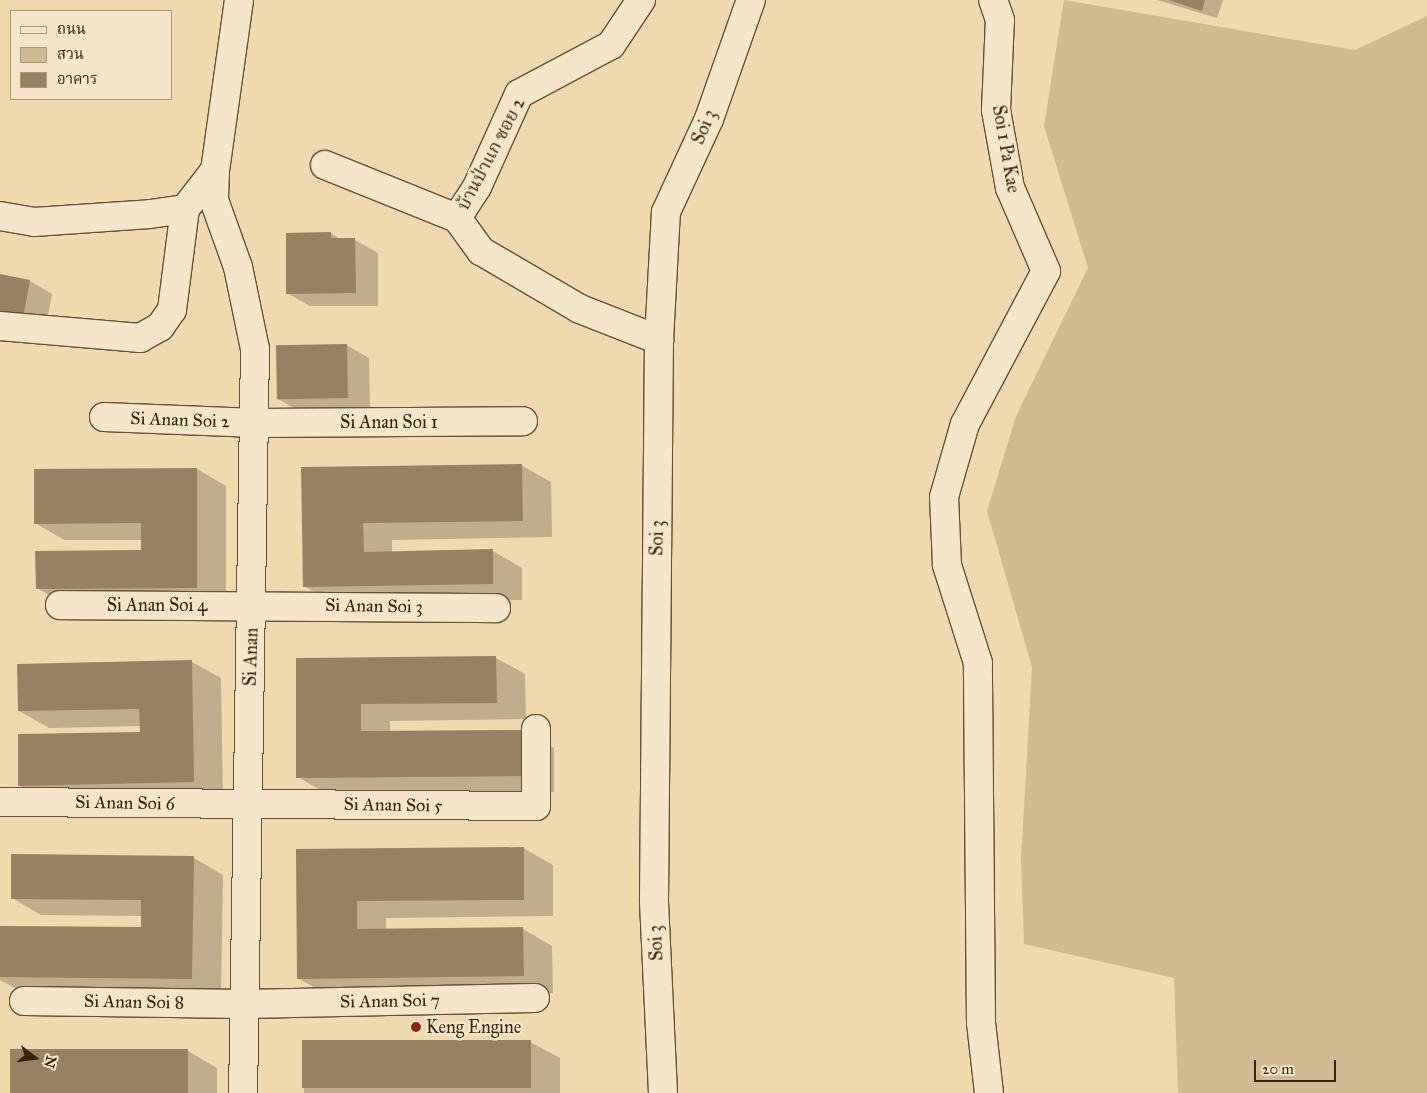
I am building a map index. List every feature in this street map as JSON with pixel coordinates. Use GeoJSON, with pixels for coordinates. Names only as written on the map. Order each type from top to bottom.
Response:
{"type":"FeatureCollection","features":[{"type":"Feature","properties":{"kind":"street","name":"Si Anan"},"geometry":{"type":"LineString","coordinates":[[239,0],[215,170],[214,200],[238,267],[255,349],[256,422],[244,1093]]}},
{"type":"Feature","properties":{"kind":"street","name":"บ้านป่าแก ซอย 2"},"geometry":{"type":"LineString","coordinates":[[641,0],[612,45],[518,94],[477,187],[457,218],[481,251],[580,309],[659,340]]}},
{"type":"Feature","properties":{"kind":"street","name":"Soi 3"},"geometry":{"type":"LineString","coordinates":[[663,1093],[654,900],[659,340],[666,212],[709,119],[751,0]]}},
{"type":"Feature","properties":{"kind":"street","name":"Soi 1 Pa Kae"},"geometry":{"type":"LineString","coordinates":[[989,1093],[981,1023],[978,663],[947,565],[944,496],[965,424],[1046,271],[1010,188],[996,110],[996,10]]}},
{"type":"Feature","properties":{"kind":"street"},"geometry":{"type":"LineString","coordinates":[[325,166],[457,218]]}},
{"type":"Feature","properties":{"kind":"street"},"geometry":{"type":"LineString","coordinates":[[0,326],[140,338],[160,327],[172,310],[185,209],[215,170]]}},
{"type":"Feature","properties":{"kind":"street"},"geometry":{"type":"LineString","coordinates":[[0,216],[34,222],[150,214],[185,209]]}},
{"type":"Feature","properties":{"kind":"street","name":"Si Anan Soi 2"},"geometry":{"type":"LineString","coordinates":[[104,417],[256,422]]}},
{"type":"Feature","properties":{"kind":"street","name":"Si Anan Soi 1"},"geometry":{"type":"LineString","coordinates":[[256,422],[523,421]]}},
{"type":"Feature","properties":{"kind":"street","name":"Si Anan Soi 4"},"geometry":{"type":"LineString","coordinates":[[60,605],[253,605]]}},
{"type":"Feature","properties":{"kind":"street","name":"Si Anan Soi 3"},"geometry":{"type":"LineString","coordinates":[[253,605],[496,608]]}},
{"type":"Feature","properties":{"kind":"street","name":"Si Anan Soi 5"},"geometry":{"type":"LineString","coordinates":[[250,804],[536,806],[536,729]]}},
{"type":"Feature","properties":{"kind":"street","name":"Si Anan Soi 6"},"geometry":{"type":"LineString","coordinates":[[2,802],[250,804]]}},
{"type":"Feature","properties":{"kind":"street","name":"Si Anan Soi 7"},"geometry":{"type":"LineString","coordinates":[[245,1004],[535,998]]}},
{"type":"Feature","properties":{"kind":"street","name":"Si Anan Soi 8"},"geometry":{"type":"LineString","coordinates":[[24,1001],[245,1004]]}},
{"type":"Feature","properties":{"kind":"green space"},"geometry":{"type":"Polygon","coordinates":[[[1064,0],[1355,50],[1427,16],[1427,1093],[1178,1093],[1174,978],[1024,944],[1021,859],[1032,667],[987,511],[1016,416],[1088,268],[1044,126],[1064,0]]]}},
{"type":"Feature","properties":{"kind":"building"},"geometry":{"type":"Polygon","coordinates":[[[1169,0],[1205,0],[1202,11],[1169,0]]]}},
{"type":"Feature","properties":{"kind":"building"},"geometry":{"type":"Polygon","coordinates":[[[331,232],[331,238],[355,238],[356,293],[286,294],[286,233],[331,232]]]}},
{"type":"Feature","properties":{"kind":"building"},"geometry":{"type":"Polygon","coordinates":[[[0,274],[30,280],[23,318],[0,314],[0,274]]]}},
{"type":"Feature","properties":{"kind":"building"},"geometry":{"type":"Polygon","coordinates":[[[347,344],[348,398],[277,399],[276,345],[347,344]]]}},
{"type":"Feature","properties":{"kind":"building"},"geometry":{"type":"Polygon","coordinates":[[[522,464],[523,521],[363,523],[364,552],[493,549],[493,584],[303,587],[301,467],[522,464]]]}},
{"type":"Feature","properties":{"kind":"building"},"geometry":{"type":"Polygon","coordinates":[[[197,468],[197,588],[36,589],[35,551],[141,550],[141,523],[34,524],[34,469],[197,468]]]}},
{"type":"Feature","properties":{"kind":"building"},"geometry":{"type":"Polygon","coordinates":[[[496,656],[497,703],[361,704],[361,731],[525,730],[525,776],[296,778],[296,658],[496,656]]]}},
{"type":"Feature","properties":{"kind":"building"},"geometry":{"type":"Polygon","coordinates":[[[192,660],[194,782],[18,786],[18,734],[140,732],[139,709],[18,711],[17,664],[192,660]]]}},
{"type":"Feature","properties":{"kind":"building"},"geometry":{"type":"Polygon","coordinates":[[[524,847],[524,900],[357,901],[357,929],[523,927],[524,976],[297,979],[296,849],[524,847]]]}},
{"type":"Feature","properties":{"kind":"building"},"geometry":{"type":"Polygon","coordinates":[[[11,854],[194,856],[192,979],[0,977],[0,926],[141,927],[141,900],[11,899],[11,854]]]}},
{"type":"Feature","properties":{"kind":"building"},"geometry":{"type":"Polygon","coordinates":[[[302,1040],[531,1040],[531,1088],[302,1088],[302,1040]]]}},
{"type":"Feature","properties":{"kind":"building"},"geometry":{"type":"Polygon","coordinates":[[[10,1049],[188,1049],[188,1093],[10,1093],[10,1049]]]}},
{"type":"Feature","properties":{"kind":"place","name":"Keng Engine"},"geometry":{"type":"Point","coordinates":[416,1027]}}]}
